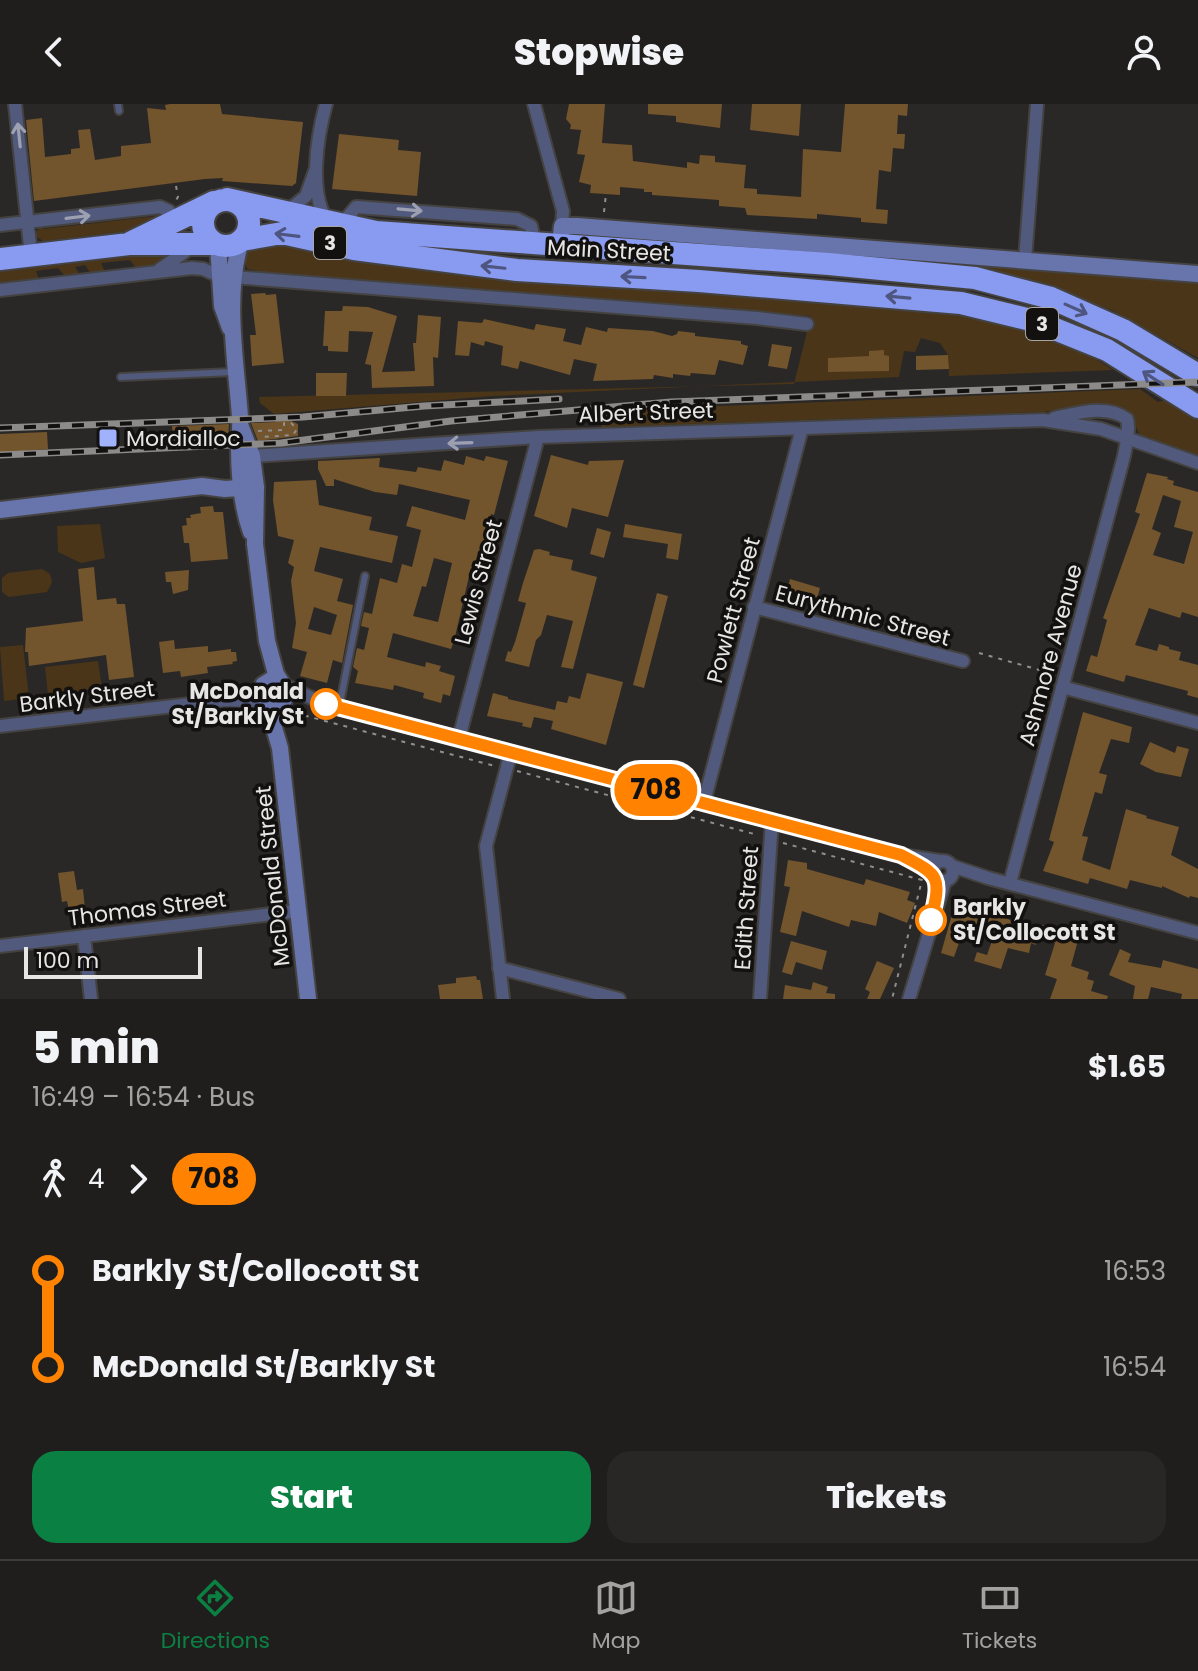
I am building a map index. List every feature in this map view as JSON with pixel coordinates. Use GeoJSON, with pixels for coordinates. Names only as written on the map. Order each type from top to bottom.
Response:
{"type":"FeatureCollection","features":[{"type":"Feature","properties":{"kind":"highway","name":"Main Street"},"geometry":{"type":"LineString","coordinates":[[223,200],[390,233],[535,244],[567,231],[792,262],[987,280],[1051,298],[1109,324],[1172,357],[1198,375]]}},
{"type":"Feature","properties":{"kind":"highway"},"geometry":{"type":"LineString","coordinates":[[209,245],[203,221],[206,210],[223,200],[241,204],[249,216],[248,231],[242,240]]}},
{"type":"Feature","properties":{"kind":"highway","name":"3"},"geometry":{"type":"LineString","coordinates":[[129,244],[223,200]]}},
{"type":"Feature","properties":{"kind":"highway"},"geometry":{"type":"LineString","coordinates":[[567,231],[567,273]]}},
{"type":"Feature","properties":{"kind":"highway","name":"Main Street"},"geometry":{"type":"LineString","coordinates":[[242,240],[282,233],[419,259],[946,301],[975,306],[1035,321],[1107,350],[1198,407]]}},
{"type":"Feature","properties":{"kind":"highway","name":"3"},"geometry":{"type":"LineString","coordinates":[[0,259],[129,244],[228,246],[242,240]]}},
{"type":"Feature","properties":{"kind":"highway"},"geometry":{"type":"LineString","coordinates":[[791,288],[792,262]]}},
{"type":"Feature","properties":{"kind":"street"},"geometry":{"type":"LineString","coordinates":[[15,104],[31,255]]}},
{"type":"Feature","properties":{"kind":"street"},"geometry":{"type":"LineString","coordinates":[[326,104],[318,139],[316,170],[321,209],[334,224]]}},
{"type":"Feature","properties":{"kind":"street"},"geometry":{"type":"LineString","coordinates":[[534,104],[567,231]]}},
{"type":"Feature","properties":{"kind":"street"},"geometry":{"type":"LineString","coordinates":[[1025,260],[1037,104]]}},
{"type":"Feature","properties":{"kind":"street"},"geometry":{"type":"LineString","coordinates":[[286,212],[306,196],[316,170]]}},
{"type":"Feature","properties":{"kind":"street"},"geometry":{"type":"LineString","coordinates":[[0,225],[160,207],[169,211],[173,223]]}},
{"type":"Feature","properties":{"kind":"street","name":"Main Street"},"geometry":{"type":"LineString","coordinates":[[567,231],[1198,274]]}},
{"type":"Feature","properties":{"kind":"street","name":"McDonald Street"},"geometry":{"type":"LineString","coordinates":[[226,277],[242,240]]}},
{"type":"Feature","properties":{"kind":"street"},"geometry":{"type":"LineString","coordinates":[[156,272],[209,245]]}},
{"type":"Feature","properties":{"kind":"street","name":"McDonald Street"},"geometry":{"type":"LineString","coordinates":[[209,245],[226,277],[235,372],[252,456],[248,481]]}},
{"type":"Feature","properties":{"kind":"street"},"geometry":{"type":"LineString","coordinates":[[0,290],[197,268],[226,277],[807,324]]}},
{"type":"Feature","properties":{"kind":"street","name":"Albert Street"},"geometry":{"type":"LineString","coordinates":[[252,456],[538,437],[1043,420],[1088,426],[1127,437],[1128,421],[1114,412],[1082,412],[1043,420]]}},
{"type":"Feature","properties":{"kind":"street","name":"Powlett Street"},"geometry":{"type":"LineString","coordinates":[[704,802],[802,428]]}},
{"type":"Feature","properties":{"kind":"street","name":"McDonald Street"},"geometry":{"type":"LineString","coordinates":[[248,429],[248,481],[276,695],[308,999]]}},
{"type":"Feature","properties":{"kind":"street","name":"Lewis Street"},"geometry":{"type":"LineString","coordinates":[[459,738],[538,437]]}},
{"type":"Feature","properties":{"kind":"street"},"geometry":{"type":"LineString","coordinates":[[1127,437],[1198,463]]}},
{"type":"Feature","properties":{"kind":"street","name":"Ashmore Avenue"},"geometry":{"type":"LineString","coordinates":[[1010,883],[1127,437]]}},
{"type":"Feature","properties":{"kind":"street"},"geometry":{"type":"LineString","coordinates":[[0,510],[202,486],[225,489],[248,481]]}},
{"type":"Feature","properties":{"kind":"street","name":"Eurythmic Street"},"geometry":{"type":"LineString","coordinates":[[754,607],[963,661]]}},
{"type":"Feature","properties":{"kind":"street"},"geometry":{"type":"LineString","coordinates":[[1062,687],[1198,723]]}},
{"type":"Feature","properties":{"kind":"street","name":"Barkly Street"},"geometry":{"type":"LineString","coordinates":[[276,695],[322,703]]}},
{"type":"Feature","properties":{"kind":"street","name":"Barkly Street"},"geometry":{"type":"LineString","coordinates":[[0,726],[276,695],[322,703],[772,820],[901,855],[943,872],[1010,883],[1198,933]]}},
{"type":"Feature","properties":{"kind":"street"},"geometry":{"type":"LineString","coordinates":[[503,999],[486,846],[511,752]]}},
{"type":"Feature","properties":{"kind":"street","name":"Edith Street"},"geometry":{"type":"LineString","coordinates":[[760,999],[772,820]]}},
{"type":"Feature","properties":{"kind":"street"},"geometry":{"type":"LineString","coordinates":[[909,999],[943,872]]}},
{"type":"Feature","properties":{"kind":"street","name":"Thomas Street"},"geometry":{"type":"LineString","coordinates":[[0,946],[298,911]]}},
{"type":"Feature","properties":{"kind":"street"},"geometry":{"type":"LineString","coordinates":[[84,936],[91,999]]}},
{"type":"Feature","properties":{"kind":"street"},"geometry":{"type":"LineString","coordinates":[[499,968],[619,999]]}},
{"type":"Feature","properties":{"kind":"lane"},"geometry":{"type":"LineString","coordinates":[[121,377],[235,372]]}},
{"type":"Feature","properties":{"kind":"lane"},"geometry":{"type":"LineString","coordinates":[[339,708],[365,576]]}},
{"type":"Feature","properties":{"kind":"path"},"geometry":{"type":"LineString","coordinates":[[603,213],[606,194]]}},
{"type":"Feature","properties":{"kind":"path"},"geometry":{"type":"LineString","coordinates":[[248,429],[284,430],[284,423],[291,423],[297,429],[293,435],[256,437]]}},
{"type":"Feature","properties":{"kind":"path"},"geometry":{"type":"LineString","coordinates":[[979,653],[1054,674]]}},
{"type":"Feature","properties":{"kind":"path"},"geometry":{"type":"LineString","coordinates":[[276,695],[506,769],[922,880],[892,999]]}},
{"type":"Feature","properties":{"kind":"shaded area"},"geometry":{"type":"Polygon","coordinates":[[[157,216],[158,221],[127,231],[43,241],[37,237],[42,225],[43,229],[157,216]]]}},
{"type":"Feature","properties":{"kind":"shaded area"},"geometry":{"type":"Polygon","coordinates":[[[285,242],[439,273],[499,280],[941,312],[992,321],[1043,336],[1113,370],[949,376],[948,355],[940,343],[921,338],[915,352],[904,351],[899,377],[795,382],[811,316],[247,269],[244,255],[250,248],[285,242]]]}},
{"type":"Feature","properties":{"kind":"shaded area"},"geometry":{"type":"Polygon","coordinates":[[[170,255],[155,265],[136,268],[130,260],[101,263],[105,272],[91,274],[85,265],[75,267],[80,275],[65,276],[58,268],[36,271],[39,280],[0,285],[0,272],[170,255]]]}},
{"type":"Feature","properties":{"kind":"shaded area"},"geometry":{"type":"Polygon","coordinates":[[[961,263],[1198,280],[1198,358],[1112,310],[1003,273],[960,268],[961,263]]]}},
{"type":"Feature","properties":{"kind":"shaded area"},"geometry":{"type":"Polygon","coordinates":[[[795,382],[794,384],[701,386],[795,382]]]}},
{"type":"Feature","properties":{"kind":"shaded area"},"geometry":{"type":"Polygon","coordinates":[[[701,386],[493,396],[274,414],[260,403],[259,397],[701,386]]]}},
{"type":"Feature","properties":{"kind":"shaded area"},"geometry":{"type":"Polygon","coordinates":[[[1140,389],[1158,402],[1168,399],[1198,418],[1198,456],[1142,438],[1126,411],[1110,406],[1042,412],[601,427],[601,411],[1140,389]]]}},
{"type":"Feature","properties":{"kind":"shaded area"},"geometry":{"type":"Polygon","coordinates":[[[100,524],[105,558],[81,563],[58,552],[57,526],[100,524]]]}},
{"type":"Feature","properties":{"kind":"shaded area"},"geometry":{"type":"Polygon","coordinates":[[[42,569],[50,574],[52,582],[47,592],[9,597],[2,592],[2,578],[8,573],[42,569]]]}},
{"type":"Feature","properties":{"kind":"shaded area"},"geometry":{"type":"Polygon","coordinates":[[[23,645],[29,698],[4,701],[0,647],[23,645]]]}},
{"type":"Feature","properties":{"kind":"shaded area"},"geometry":{"type":"Polygon","coordinates":[[[98,661],[102,688],[48,695],[45,667],[98,661]]]}},
{"type":"Feature","properties":{"kind":"building"},"geometry":{"type":"Polygon","coordinates":[[[220,104],[222,114],[303,122],[296,183],[292,186],[222,181],[223,178],[205,179],[34,201],[26,120],[42,118],[45,157],[71,154],[71,149],[80,148],[78,130],[90,129],[95,160],[121,156],[121,146],[151,143],[147,108],[166,110],[165,105],[220,104]]]}},
{"type":"Feature","properties":{"kind":"building"},"geometry":{"type":"Polygon","coordinates":[[[569,104],[605,104],[602,143],[632,145],[633,161],[687,168],[687,162],[699,164],[700,155],[715,156],[715,162],[746,165],[744,188],[757,189],[757,194],[801,197],[803,149],[841,152],[845,104],[908,104],[907,116],[898,115],[897,134],[905,134],[904,149],[893,148],[891,172],[879,170],[876,209],[888,210],[887,224],[817,214],[817,219],[747,215],[745,208],[719,206],[719,200],[652,195],[644,189],[620,187],[620,195],[590,193],[591,185],[579,182],[585,155],[577,154],[581,130],[570,129],[571,125],[566,119],[569,104]]]}},
{"type":"Feature","properties":{"kind":"building"},"geometry":{"type":"Polygon","coordinates":[[[648,104],[722,104],[720,128],[676,122],[676,116],[648,114],[648,104]]]}},
{"type":"Feature","properties":{"kind":"building"},"geometry":{"type":"Polygon","coordinates":[[[752,104],[801,104],[799,136],[750,130],[752,104]]]}},
{"type":"Feature","properties":{"kind":"building"},"geometry":{"type":"Polygon","coordinates":[[[339,134],[399,140],[398,150],[421,152],[417,196],[332,189],[339,134]]]}},
{"type":"Feature","properties":{"kind":"building"},"geometry":{"type":"Polygon","coordinates":[[[251,294],[276,294],[284,363],[252,366],[250,335],[256,335],[251,294]]]}},
{"type":"Feature","properties":{"kind":"building"},"geometry":{"type":"Polygon","coordinates":[[[343,306],[368,307],[397,316],[382,372],[415,371],[413,343],[416,343],[418,315],[441,317],[438,358],[433,357],[434,386],[372,388],[371,365],[365,364],[373,332],[349,331],[348,352],[328,351],[328,346],[323,346],[325,311],[342,311],[343,306]]]}},
{"type":"Feature","properties":{"kind":"building"},"geometry":{"type":"Polygon","coordinates":[[[484,319],[534,330],[536,324],[566,329],[563,341],[581,345],[586,327],[607,332],[608,328],[653,331],[672,336],[678,331],[741,341],[741,344],[748,346],[743,365],[719,360],[715,375],[691,373],[690,376],[673,374],[673,378],[654,375],[653,379],[593,381],[597,364],[574,359],[570,375],[520,361],[518,369],[501,365],[503,346],[485,341],[484,346],[471,342],[469,356],[455,355],[458,321],[482,323],[484,319]]]}},
{"type":"Feature","properties":{"kind":"building"},"geometry":{"type":"Polygon","coordinates":[[[772,344],[792,347],[787,369],[768,366],[772,344]]]}},
{"type":"Feature","properties":{"kind":"building"},"geometry":{"type":"Polygon","coordinates":[[[884,350],[884,355],[889,356],[889,371],[828,372],[828,358],[869,356],[869,351],[884,350]]]}},
{"type":"Feature","properties":{"kind":"building"},"geometry":{"type":"Polygon","coordinates":[[[948,355],[949,369],[916,370],[916,356],[948,355]]]}},
{"type":"Feature","properties":{"kind":"building"},"geometry":{"type":"Polygon","coordinates":[[[316,373],[347,373],[346,396],[316,396],[316,373]]]}},
{"type":"Feature","properties":{"kind":"building"},"geometry":{"type":"Polygon","coordinates":[[[280,416],[298,424],[298,436],[258,441],[251,423],[275,422],[280,416]]]}},
{"type":"Feature","properties":{"kind":"building"},"geometry":{"type":"Polygon","coordinates":[[[229,424],[228,442],[173,444],[172,426],[229,424]]]}},
{"type":"Feature","properties":{"kind":"building"},"geometry":{"type":"Polygon","coordinates":[[[47,432],[48,449],[0,453],[0,434],[47,432]]]}},
{"type":"Feature","properties":{"kind":"building"},"geometry":{"type":"Polygon","coordinates":[[[551,455],[588,465],[589,461],[624,460],[608,517],[572,508],[567,528],[534,516],[551,455]]]}},
{"type":"Feature","properties":{"kind":"building"},"geometry":{"type":"Polygon","coordinates":[[[466,456],[484,461],[486,456],[508,461],[494,515],[491,514],[479,570],[471,568],[451,649],[393,633],[387,657],[425,667],[426,662],[441,666],[439,671],[455,676],[450,696],[443,694],[441,703],[423,698],[424,693],[394,685],[393,690],[355,683],[358,671],[353,667],[357,648],[364,650],[369,628],[361,626],[364,612],[372,614],[380,578],[397,583],[402,564],[412,567],[421,530],[406,526],[412,506],[465,520],[470,500],[399,484],[397,495],[375,492],[334,479],[334,486],[326,486],[318,469],[318,461],[380,458],[379,467],[416,472],[418,467],[441,471],[444,460],[464,465],[466,456]],[[434,558],[413,616],[438,622],[452,563],[434,558]]]}},
{"type":"Feature","properties":{"kind":"building"},"geometry":{"type":"Polygon","coordinates":[[[1147,473],[1168,477],[1174,481],[1173,485],[1198,492],[1198,617],[1182,612],[1180,618],[1149,608],[1135,645],[1157,651],[1159,644],[1169,647],[1181,652],[1179,660],[1198,665],[1198,698],[1187,695],[1188,691],[1126,675],[1124,682],[1086,671],[1091,655],[1097,657],[1107,620],[1103,618],[1140,514],[1135,512],[1147,473]],[[1163,495],[1152,529],[1161,533],[1153,555],[1184,564],[1193,532],[1174,527],[1181,501],[1163,495]]]}},
{"type":"Feature","properties":{"kind":"building"},"geometry":{"type":"Polygon","coordinates":[[[316,480],[319,505],[372,517],[369,530],[398,536],[392,563],[320,547],[314,571],[343,579],[337,601],[353,605],[342,663],[333,660],[327,683],[300,676],[307,652],[292,648],[296,623],[291,581],[294,567],[288,563],[294,540],[278,536],[274,482],[316,480]],[[314,607],[308,629],[331,635],[337,615],[314,607]]]}},
{"type":"Feature","properties":{"kind":"building"},"geometry":{"type":"Polygon","coordinates":[[[213,506],[214,512],[223,512],[228,559],[191,562],[189,543],[184,543],[182,526],[187,525],[186,518],[191,518],[190,515],[201,513],[200,507],[213,506]]]}},
{"type":"Feature","properties":{"kind":"building"},"geometry":{"type":"Polygon","coordinates":[[[625,524],[682,534],[678,560],[666,558],[668,544],[623,537],[625,524]]]}},
{"type":"Feature","properties":{"kind":"building"},"geometry":{"type":"Polygon","coordinates":[[[597,528],[611,532],[604,558],[590,554],[597,528]]]}},
{"type":"Feature","properties":{"kind":"building"},"geometry":{"type":"Polygon","coordinates":[[[534,550],[550,552],[549,555],[573,560],[571,570],[597,577],[573,669],[561,667],[573,621],[547,615],[529,667],[505,661],[515,642],[526,603],[518,601],[523,583],[534,550]]]}},
{"type":"Feature","properties":{"kind":"building"},"geometry":{"type":"Polygon","coordinates":[[[94,567],[97,600],[116,598],[117,604],[125,604],[134,677],[109,680],[106,655],[29,666],[28,652],[25,652],[26,628],[83,621],[78,569],[94,567]]]}},
{"type":"Feature","properties":{"kind":"building"},"geometry":{"type":"Polygon","coordinates":[[[189,570],[188,590],[173,594],[171,582],[166,582],[165,572],[189,570]]]}},
{"type":"Feature","properties":{"kind":"building"},"geometry":{"type":"Polygon","coordinates":[[[790,579],[820,588],[817,599],[813,598],[812,603],[786,595],[790,579]]]}},
{"type":"Feature","properties":{"kind":"building"},"geometry":{"type":"Polygon","coordinates":[[[657,593],[668,596],[644,688],[633,685],[657,593]]]}},
{"type":"Feature","properties":{"kind":"building"},"geometry":{"type":"Polygon","coordinates":[[[174,640],[175,649],[208,646],[208,652],[231,649],[231,652],[236,652],[237,661],[207,667],[208,673],[181,677],[180,671],[163,673],[159,642],[174,640]]]}},
{"type":"Feature","properties":{"kind":"building"},"geometry":{"type":"Polygon","coordinates":[[[587,673],[623,682],[606,745],[551,729],[553,721],[534,717],[531,728],[522,726],[523,723],[487,716],[493,693],[555,710],[557,701],[567,703],[569,696],[580,699],[587,673]]]}},
{"type":"Feature","properties":{"kind":"building"},"geometry":{"type":"Polygon","coordinates":[[[1083,712],[1132,727],[1129,743],[1111,739],[1099,773],[1107,775],[1102,794],[1095,792],[1082,836],[1088,837],[1082,860],[1110,870],[1126,809],[1179,827],[1171,855],[1198,869],[1198,898],[1130,880],[1127,889],[1090,878],[1088,884],[1043,871],[1054,842],[1049,840],[1083,712]]]}},
{"type":"Feature","properties":{"kind":"building"},"geometry":{"type":"Polygon","coordinates":[[[1150,742],[1175,753],[1177,746],[1189,749],[1181,777],[1156,772],[1140,764],[1150,742]]]}},
{"type":"Feature","properties":{"kind":"building"},"geometry":{"type":"Polygon","coordinates":[[[788,860],[807,863],[807,869],[864,885],[866,879],[910,892],[907,900],[915,903],[907,923],[879,912],[876,926],[851,920],[849,927],[802,911],[796,936],[780,932],[790,887],[784,886],[788,860]]]}},
{"type":"Feature","properties":{"kind":"building"},"geometry":{"type":"Polygon","coordinates":[[[74,871],[77,890],[83,889],[85,909],[69,911],[67,901],[62,902],[58,873],[74,871]]]}},
{"type":"Feature","properties":{"kind":"building"},"geometry":{"type":"Polygon","coordinates":[[[967,903],[1041,929],[1042,925],[1080,933],[1071,966],[1089,972],[1087,979],[1094,981],[1091,991],[1108,996],[1107,999],[1050,999],[1057,979],[1045,975],[1055,943],[1037,938],[1036,945],[1031,943],[1029,953],[1008,948],[1001,969],[974,961],[977,952],[987,955],[995,932],[965,926],[954,957],[941,953],[955,904],[966,906],[967,903]]]}},
{"type":"Feature","properties":{"kind":"building"},"geometry":{"type":"Polygon","coordinates":[[[791,941],[827,951],[822,970],[796,962],[792,975],[782,972],[791,941]]]}},
{"type":"Feature","properties":{"kind":"building"},"geometry":{"type":"Polygon","coordinates":[[[1120,949],[1131,954],[1128,962],[1161,968],[1163,960],[1198,969],[1198,999],[1181,999],[1182,994],[1151,987],[1148,999],[1133,999],[1135,986],[1109,975],[1120,949]]]}},
{"type":"Feature","properties":{"kind":"building"},"geometry":{"type":"Polygon","coordinates":[[[877,961],[894,968],[880,999],[867,999],[870,992],[865,989],[877,961]]]}},
{"type":"Feature","properties":{"kind":"building"},"geometry":{"type":"Polygon","coordinates":[[[476,976],[480,980],[483,999],[440,999],[438,985],[456,983],[456,978],[476,976]]]}},
{"type":"Feature","properties":{"kind":"building"},"geometry":{"type":"Polygon","coordinates":[[[813,982],[828,987],[826,993],[835,994],[835,999],[783,999],[785,985],[811,990],[813,982]]]}},
{"type":"Feature","properties":{"kind":"railway"},"geometry":{"type":"LineString","coordinates":[[0,455],[281,443],[451,421],[671,402],[1198,382]]}},
{"type":"Feature","properties":{"kind":"railway"},"geometry":{"type":"LineString","coordinates":[[0,428],[303,417],[424,406],[559,399]]}},
{"type":"Feature","properties":{"kind":"bus line","name":"708"},"geometry":{"type":"LineString","coordinates":[[326,704],[901,855],[933,871],[937,879],[931,920]]}},
{"type":"Feature","properties":{"kind":"place","name":"Mordialloc"},"geometry":{"type":"Point","coordinates":[108,438]}},
{"type":"Feature","properties":{"kind":"place","name":"McDonald St/Barkly St"},"geometry":{"type":"Point","coordinates":[326,704]}},
{"type":"Feature","properties":{"kind":"place","name":"Barkly St/Collocott St"},"geometry":{"type":"Point","coordinates":[931,920]}}]}
